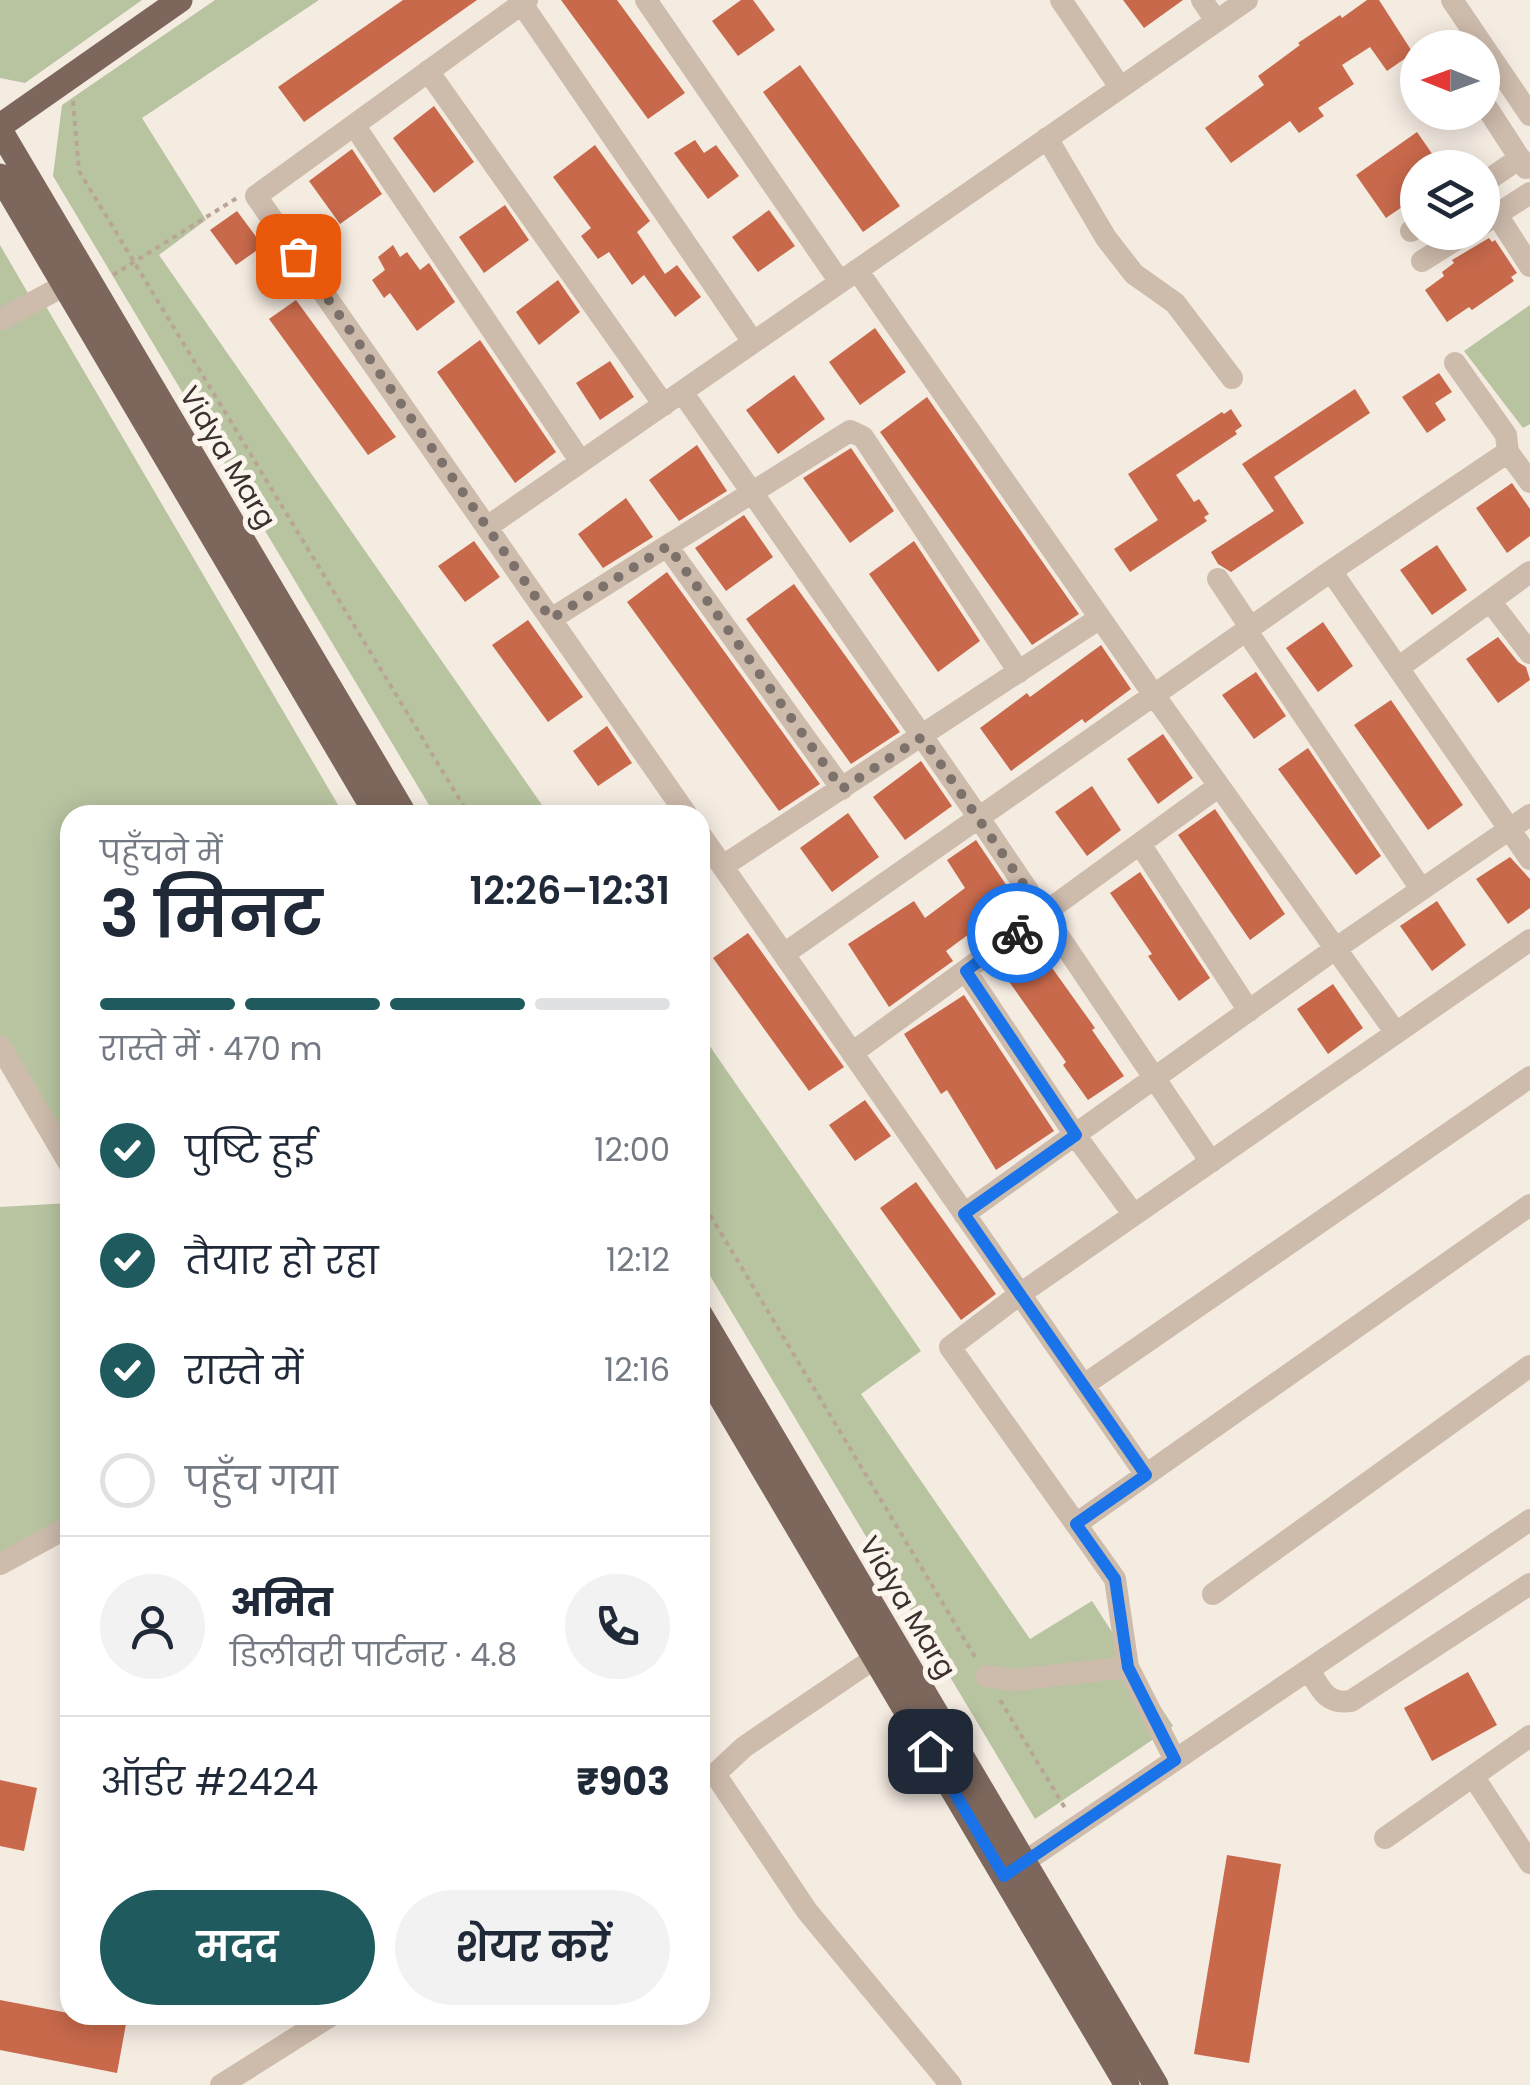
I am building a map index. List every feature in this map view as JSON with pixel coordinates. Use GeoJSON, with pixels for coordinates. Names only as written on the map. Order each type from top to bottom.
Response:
{"type":"FeatureCollection","features":[{"type":"Feature","properties":{"kind":"main road"},"geometry":{"type":"LineString","coordinates":[[0,128],[180,0]]}},
{"type":"Feature","properties":{"kind":"main road","name":"Vidya Marg"},"geometry":{"type":"LineString","coordinates":[[0,128],[81,282],[371,805]]}},
{"type":"Feature","properties":{"kind":"main road","name":"Vidya Marg"},"geometry":{"type":"LineString","coordinates":[[0,176],[81,282],[399,805]]}},
{"type":"Feature","properties":{"kind":"main road","name":"Vidya Marg"},"geometry":{"type":"LineString","coordinates":[[710,1332],[1014,1869],[1127,2085]]}},
{"type":"Feature","properties":{"kind":"main road","name":"Vidya Marg"},"geometry":{"type":"LineString","coordinates":[[710,1379],[875,1658],[1156,2085]]}},
{"type":"Feature","properties":{"kind":"street"},"geometry":{"type":"LineString","coordinates":[[646,0],[1100,618],[1396,1033]]}},
{"type":"Feature","properties":{"kind":"street"},"geometry":{"type":"LineString","coordinates":[[1061,0],[1120,87]]}},
{"type":"Feature","properties":{"kind":"street"},"geometry":{"type":"LineString","coordinates":[[1202,0],[1216,21]]}},
{"type":"Feature","properties":{"kind":"street"},"geometry":{"type":"LineString","coordinates":[[487,527],[1247,0]]}},
{"type":"Feature","properties":{"kind":"street"},"geometry":{"type":"LineString","coordinates":[[1452,0],[1470,30]]}},
{"type":"Feature","properties":{"kind":"street"},"geometry":{"type":"LineString","coordinates":[[680,805],[256,196],[524,2],[753,342]]}},
{"type":"Feature","properties":{"kind":"street"},"geometry":{"type":"LineString","coordinates":[[428,71],[672,398],[752,494],[979,818],[1211,1162]]}},
{"type":"Feature","properties":{"kind":"street"},"geometry":{"type":"LineString","coordinates":[[1500,72],[1526,99]]}},
{"type":"Feature","properties":{"kind":"street"},"geometry":{"type":"LineString","coordinates":[[354,125],[581,462]]}},
{"type":"Feature","properties":{"kind":"street"},"geometry":{"type":"LineString","coordinates":[[1500,128],[1523,163],[1500,175]]}},
{"type":"Feature","properties":{"kind":"street"},"geometry":{"type":"LineString","coordinates":[[1046,138],[1106,238],[1134,274],[1176,303],[1232,378]]}},
{"type":"Feature","properties":{"kind":"street"},"geometry":{"type":"LineString","coordinates":[[1500,212],[1530,192]]}},
{"type":"Feature","properties":{"kind":"street"},"geometry":{"type":"LineString","coordinates":[[1500,231],[1530,266]]}},
{"type":"Feature","properties":{"kind":"street"},"geometry":{"type":"LineString","coordinates":[[1422,261],[1439,250]]}},
{"type":"Feature","properties":{"kind":"street"},"geometry":{"type":"LineString","coordinates":[[0,320],[81,282]]}},
{"type":"Feature","properties":{"kind":"street"},"geometry":{"type":"LineString","coordinates":[[1454,364],[1506,435],[1508,452],[1530,482]]}},
{"type":"Feature","properties":{"kind":"street"},"geometry":{"type":"LineString","coordinates":[[551,619],[850,430],[857,432],[1020,672]]}},
{"type":"Feature","properties":{"kind":"street"},"geometry":{"type":"LineString","coordinates":[[784,954],[1331,571],[1508,452]]}},
{"type":"Feature","properties":{"kind":"street"},"geometry":{"type":"LineString","coordinates":[[668,546],[842,789]]}},
{"type":"Feature","properties":{"kind":"street"},"geometry":{"type":"LineString","coordinates":[[1331,571],[1530,859]]}},
{"type":"Feature","properties":{"kind":"street"},"geometry":{"type":"LineString","coordinates":[[1398,668],[1530,572]]}},
{"type":"Feature","properties":{"kind":"street"},"geometry":{"type":"LineString","coordinates":[[1218,578],[1421,889]]}},
{"type":"Feature","properties":{"kind":"street"},"geometry":{"type":"LineString","coordinates":[[1490,601],[1530,653]]}},
{"type":"Feature","properties":{"kind":"street"},"geometry":{"type":"LineString","coordinates":[[722,866],[1100,618]]}},
{"type":"Feature","properties":{"kind":"street"},"geometry":{"type":"LineString","coordinates":[[852,1053],[1219,786]]}},
{"type":"Feature","properties":{"kind":"street"},"geometry":{"type":"LineString","coordinates":[[964,1214],[1335,948],[1530,815]]}},
{"type":"Feature","properties":{"kind":"street"},"geometry":{"type":"LineString","coordinates":[[1140,844],[1249,1011]]}},
{"type":"Feature","properties":{"kind":"street"},"geometry":{"type":"LineString","coordinates":[[710,849],[1146,1475]]}},
{"type":"Feature","properties":{"kind":"street"},"geometry":{"type":"LineString","coordinates":[[1175,1760],[1128,1667],[1115,1579],[950,1347],[1020,1294],[1530,940]]}},
{"type":"Feature","properties":{"kind":"street"},"geometry":{"type":"LineString","coordinates":[[966,971],[1134,1215]]}},
{"type":"Feature","properties":{"kind":"street"},"geometry":{"type":"LineString","coordinates":[[0,1046],[60,1148]]}},
{"type":"Feature","properties":{"kind":"street"},"geometry":{"type":"LineString","coordinates":[[1084,1385],[1530,1078]]}},
{"type":"Feature","properties":{"kind":"street"},"geometry":{"type":"LineString","coordinates":[[1076,1524],[1530,1205]]}},
{"type":"Feature","properties":{"kind":"street"},"geometry":{"type":"LineString","coordinates":[[1213,1594],[1530,1366]]}},
{"type":"Feature","properties":{"kind":"street"},"geometry":{"type":"LineString","coordinates":[[1014,1869],[1530,1520]]}},
{"type":"Feature","properties":{"kind":"street"},"geometry":{"type":"LineString","coordinates":[[0,1564],[60,1531]]}},
{"type":"Feature","properties":{"kind":"street"},"geometry":{"type":"LineString","coordinates":[[1308,1670],[1326,1697],[1336,1703],[1351,1701],[1530,1584]]}},
{"type":"Feature","properties":{"kind":"street"},"geometry":{"type":"LineString","coordinates":[[710,1777],[744,1747],[875,1658]]}},
{"type":"Feature","properties":{"kind":"street"},"geometry":{"type":"LineString","coordinates":[[986,1676],[1015,1680],[1128,1667]]}},
{"type":"Feature","properties":{"kind":"street"},"geometry":{"type":"LineString","coordinates":[[1385,1838],[1530,1736]]}},
{"type":"Feature","properties":{"kind":"street"},"geometry":{"type":"LineString","coordinates":[[1473,1776],[1530,1863]]}},
{"type":"Feature","properties":{"kind":"street"},"geometry":{"type":"LineString","coordinates":[[710,1782],[807,1912],[951,2085]]}},
{"type":"Feature","properties":{"kind":"street"},"geometry":{"type":"LineString","coordinates":[[221,2085],[316,2025]]}},
{"type":"Feature","properties":{"kind":"path"},"geometry":{"type":"LineString","coordinates":[[71,76],[79,172],[463,805]]}},
{"type":"Feature","properties":{"kind":"path"},"geometry":{"type":"LineString","coordinates":[[81,282],[134,261],[231,199],[256,196]]}},
{"type":"Feature","properties":{"kind":"path"},"geometry":{"type":"LineString","coordinates":[[710,1215],[1076,1827]]}},
{"type":"Feature","properties":{"kind":"green space"},"geometry":{"type":"Polygon","coordinates":[[[0,0],[142,0],[25,83],[0,78],[0,0]]]}},
{"type":"Feature","properties":{"kind":"green space"},"geometry":{"type":"Polygon","coordinates":[[[215,0],[319,0],[142,118],[206,220],[159,255],[542,805],[429,805],[53,176],[62,105],[215,0]]]}},
{"type":"Feature","properties":{"kind":"green space"},"geometry":{"type":"Polygon","coordinates":[[[0,245],[32,300],[0,319],[0,245]]]}},
{"type":"Feature","properties":{"kind":"green space"},"geometry":{"type":"Polygon","coordinates":[[[44,303],[338,805],[60,805],[60,1144],[0,1041],[0,329],[44,303]]]}},
{"type":"Feature","properties":{"kind":"green space"},"geometry":{"type":"Polygon","coordinates":[[[1530,305],[1530,424],[1523,428],[1464,351],[1530,305]]]}},
{"type":"Feature","properties":{"kind":"green space"},"geometry":{"type":"Polygon","coordinates":[[[710,1046],[921,1351],[861,1394],[1030,1639],[1092,1601],[1173,1726],[1035,1819],[710,1276],[710,1046]]]}},
{"type":"Feature","properties":{"kind":"green space"},"geometry":{"type":"Polygon","coordinates":[[[60,1204],[60,1529],[0,1562],[0,1207],[60,1204]]]}},
{"type":"Feature","properties":{"kind":"building"},"geometry":{"type":"Polygon","coordinates":[[[403,0],[477,0],[304,122],[278,87],[403,0]]]}},
{"type":"Feature","properties":{"kind":"building"},"geometry":{"type":"Polygon","coordinates":[[[561,0],[617,0],[685,93],[648,119],[561,0]]]}},
{"type":"Feature","properties":{"kind":"building"},"geometry":{"type":"Polygon","coordinates":[[[741,0],[753,0],[775,30],[738,56],[712,21],[741,0]]]}},
{"type":"Feature","properties":{"kind":"building"},"geometry":{"type":"Polygon","coordinates":[[[1123,0],[1183,0],[1144,28],[1123,0]]]}},
{"type":"Feature","properties":{"kind":"building"},"geometry":{"type":"Polygon","coordinates":[[[1367,0],[1379,0],[1400,33],[1400,62],[1387,71],[1370,47],[1342,65],[1354,84],[1318,108],[1324,116],[1299,133],[1290,121],[1231,163],[1205,128],[1264,85],[1258,76],[1298,43],[1340,15],[1342,18],[1367,0]]]}},
{"type":"Feature","properties":{"kind":"building"},"geometry":{"type":"Polygon","coordinates":[[[800,65],[900,206],[863,232],[763,92],[800,65]]]}},
{"type":"Feature","properties":{"kind":"building"},"geometry":{"type":"Polygon","coordinates":[[[434,106],[474,162],[434,193],[393,138],[434,106]]]}},
{"type":"Feature","properties":{"kind":"building"},"geometry":{"type":"Polygon","coordinates":[[[1417,132],[1430,150],[1400,150],[1400,208],[1386,218],[1356,175],[1417,132]]]}},
{"type":"Feature","properties":{"kind":"building"},"geometry":{"type":"Polygon","coordinates":[[[695,140],[704,153],[716,145],[739,176],[708,199],[674,153],[695,140]]]}},
{"type":"Feature","properties":{"kind":"building"},"geometry":{"type":"Polygon","coordinates":[[[595,145],[650,221],[637,232],[665,274],[677,265],[701,297],[675,317],[644,275],[632,285],[609,252],[598,259],[581,236],[591,228],[553,177],[595,145]]]}},
{"type":"Feature","properties":{"kind":"building"},"geometry":{"type":"Polygon","coordinates":[[[352,149],[382,194],[340,224],[309,181],[352,149]]]}},
{"type":"Feature","properties":{"kind":"building"},"geometry":{"type":"Polygon","coordinates":[[[505,205],[529,240],[484,273],[459,237],[505,205]]]}},
{"type":"Feature","properties":{"kind":"building"},"geometry":{"type":"Polygon","coordinates":[[[769,210],[795,246],[758,272],[732,237],[769,210]]]}},
{"type":"Feature","properties":{"kind":"building"},"geometry":{"type":"Polygon","coordinates":[[[237,211],[263,246],[236,265],[210,230],[237,211]]]}},
{"type":"Feature","properties":{"kind":"building"},"geometry":{"type":"Polygon","coordinates":[[[393,245],[400,257],[407,252],[420,270],[429,263],[455,302],[417,331],[390,293],[384,298],[372,280],[385,270],[378,257],[393,245]]]}},
{"type":"Feature","properties":{"kind":"building"},"geometry":{"type":"Polygon","coordinates":[[[1500,248],[1517,273],[1511,277],[1514,281],[1447,322],[1425,290],[1444,276],[1442,272],[1454,263],[1452,260],[1469,250],[1500,248]]]}},
{"type":"Feature","properties":{"kind":"building"},"geometry":{"type":"Polygon","coordinates":[[[558,280],[580,312],[539,345],[516,312],[558,280]]]}},
{"type":"Feature","properties":{"kind":"building"},"geometry":{"type":"Polygon","coordinates":[[[296,300],[396,437],[368,455],[269,319],[296,300]]]}},
{"type":"Feature","properties":{"kind":"building"},"geometry":{"type":"Polygon","coordinates":[[[875,328],[906,372],[860,405],[829,362],[875,328]]]}},
{"type":"Feature","properties":{"kind":"building"},"geometry":{"type":"Polygon","coordinates":[[[480,340],[556,452],[515,483],[437,372],[480,340]]]}},
{"type":"Feature","properties":{"kind":"building"},"geometry":{"type":"Polygon","coordinates":[[[610,361],[634,397],[600,420],[576,383],[610,361]]]}},
{"type":"Feature","properties":{"kind":"building"},"geometry":{"type":"Polygon","coordinates":[[[1439,373],[1452,392],[1435,403],[1446,420],[1427,433],[1402,397],[1439,373]]]}},
{"type":"Feature","properties":{"kind":"building"},"geometry":{"type":"Polygon","coordinates":[[[794,375],[825,419],[778,454],[746,410],[794,375]]]}},
{"type":"Feature","properties":{"kind":"building"},"geometry":{"type":"Polygon","coordinates":[[[1355,389],[1370,413],[1274,477],[1304,523],[1231,572],[1218,564],[1211,552],[1274,511],[1242,464],[1355,389]]]}},
{"type":"Feature","properties":{"kind":"building"},"geometry":{"type":"Polygon","coordinates":[[[927,397],[1079,614],[1032,645],[880,432],[927,397]]]}},
{"type":"Feature","properties":{"kind":"building"},"geometry":{"type":"Polygon","coordinates":[[[1231,409],[1242,426],[1235,431],[1237,434],[1176,475],[1194,502],[1199,499],[1209,514],[1204,517],[1207,521],[1130,572],[1114,549],[1158,520],[1128,474],[1231,409]]]}},
{"type":"Feature","properties":{"kind":"building"},"geometry":{"type":"Polygon","coordinates":[[[697,445],[727,491],[679,521],[649,480],[697,445]]]}},
{"type":"Feature","properties":{"kind":"building"},"geometry":{"type":"Polygon","coordinates":[[[851,448],[894,511],[850,543],[803,478],[851,448]]]}},
{"type":"Feature","properties":{"kind":"building"},"geometry":{"type":"Polygon","coordinates":[[[1512,483],[1530,509],[1530,536],[1507,553],[1476,508],[1512,483]]]}},
{"type":"Feature","properties":{"kind":"building"},"geometry":{"type":"Polygon","coordinates":[[[626,498],[653,537],[603,568],[578,534],[626,498]]]}},
{"type":"Feature","properties":{"kind":"building"},"geometry":{"type":"Polygon","coordinates":[[[744,515],[773,557],[726,591],[695,548],[744,515]]]}},
{"type":"Feature","properties":{"kind":"building"},"geometry":{"type":"Polygon","coordinates":[[[474,541],[500,577],[465,602],[438,566],[474,541]]]}},
{"type":"Feature","properties":{"kind":"building"},"geometry":{"type":"Polygon","coordinates":[[[914,541],[980,641],[938,672],[869,574],[914,541]]]}},
{"type":"Feature","properties":{"kind":"building"},"geometry":{"type":"Polygon","coordinates":[[[1437,545],[1467,590],[1432,615],[1400,570],[1437,545]]]}},
{"type":"Feature","properties":{"kind":"building"},"geometry":{"type":"Polygon","coordinates":[[[667,572],[820,784],[779,811],[627,602],[667,572]]]}},
{"type":"Feature","properties":{"kind":"building"},"geometry":{"type":"Polygon","coordinates":[[[794,584],[900,732],[851,764],[746,619],[794,584]]]}},
{"type":"Feature","properties":{"kind":"building"},"geometry":{"type":"Polygon","coordinates":[[[528,620],[583,697],[548,722],[492,645],[528,620]]]}},
{"type":"Feature","properties":{"kind":"building"},"geometry":{"type":"Polygon","coordinates":[[[1323,622],[1353,666],[1318,692],[1286,648],[1323,622]]]}},
{"type":"Feature","properties":{"kind":"building"},"geometry":{"type":"Polygon","coordinates":[[[1498,637],[1526,667],[1530,680],[1498,703],[1466,659],[1498,637]]]}},
{"type":"Feature","properties":{"kind":"building"},"geometry":{"type":"Polygon","coordinates":[[[1101,645],[1131,689],[1011,771],[980,728],[1101,645]]]}},
{"type":"Feature","properties":{"kind":"building"},"geometry":{"type":"Polygon","coordinates":[[[1256,672],[1286,716],[1254,739],[1222,695],[1256,672]]]}},
{"type":"Feature","properties":{"kind":"building"},"geometry":{"type":"Polygon","coordinates":[[[1391,700],[1463,805],[1428,830],[1354,725],[1391,700]]]}},
{"type":"Feature","properties":{"kind":"building"},"geometry":{"type":"Polygon","coordinates":[[[607,726],[632,763],[598,786],[573,751],[607,726]]]}},
{"type":"Feature","properties":{"kind":"building"},"geometry":{"type":"Polygon","coordinates":[[[1163,734],[1193,778],[1158,804],[1127,759],[1163,734]]]}},
{"type":"Feature","properties":{"kind":"building"},"geometry":{"type":"Polygon","coordinates":[[[1308,748],[1381,856],[1356,875],[1278,769],[1308,748]]]}},
{"type":"Feature","properties":{"kind":"building"},"geometry":{"type":"Polygon","coordinates":[[[921,761],[952,806],[905,840],[873,797],[921,761]]]}},
{"type":"Feature","properties":{"kind":"building"},"geometry":{"type":"Polygon","coordinates":[[[1092,786],[1121,830],[1087,856],[1055,812],[1092,786]]]}},
{"type":"Feature","properties":{"kind":"building"},"geometry":{"type":"Polygon","coordinates":[[[1215,809],[1285,914],[1250,940],[1178,835],[1215,809]]]}},
{"type":"Feature","properties":{"kind":"building"},"geometry":{"type":"Polygon","coordinates":[[[848,813],[879,857],[832,892],[800,848],[848,813]]]}},
{"type":"Feature","properties":{"kind":"building"},"geometry":{"type":"Polygon","coordinates":[[[976,840],[1023,910],[995,930],[988,920],[946,951],[953,961],[889,1007],[848,944],[914,901],[925,918],[965,888],[947,860],[976,840]]]}},
{"type":"Feature","properties":{"kind":"building"},"geometry":{"type":"Polygon","coordinates":[[[1510,857],[1530,879],[1530,908],[1508,924],[1476,879],[1510,857]]]}},
{"type":"Feature","properties":{"kind":"building"},"geometry":{"type":"Polygon","coordinates":[[[1140,872],[1210,978],[1179,1001],[1110,893],[1140,872]]]}},
{"type":"Feature","properties":{"kind":"building"},"geometry":{"type":"Polygon","coordinates":[[[1437,901],[1466,945],[1432,971],[1400,926],[1437,901]]]}},
{"type":"Feature","properties":{"kind":"building"},"geometry":{"type":"Polygon","coordinates":[[[748,933],[844,1067],[809,1091],[713,958],[748,933]]]}},
{"type":"Feature","properties":{"kind":"building"},"geometry":{"type":"Polygon","coordinates":[[[1035,944],[1124,1076],[1088,1100],[1000,969],[1035,944]]]}},
{"type":"Feature","properties":{"kind":"building"},"geometry":{"type":"Polygon","coordinates":[[[1333,984],[1363,1028],[1328,1054],[1297,1009],[1333,984]]]}},
{"type":"Feature","properties":{"kind":"building"},"geometry":{"type":"Polygon","coordinates":[[[964,995],[1054,1131],[996,1170],[947,1090],[941,1094],[904,1034],[964,995]]]}},
{"type":"Feature","properties":{"kind":"building"},"geometry":{"type":"Polygon","coordinates":[[[865,1100],[891,1136],[855,1161],[829,1125],[865,1100]]]}},
{"type":"Feature","properties":{"kind":"building"},"geometry":{"type":"Polygon","coordinates":[[[916,1182],[996,1294],[961,1320],[880,1208],[916,1182]]]}},
{"type":"Feature","properties":{"kind":"building"},"geometry":{"type":"Polygon","coordinates":[[[1468,1672],[1497,1725],[1432,1761],[1404,1708],[1468,1672]]]}},
{"type":"Feature","properties":{"kind":"building"},"geometry":{"type":"Polygon","coordinates":[[[0,1780],[37,1788],[24,1851],[0,1846],[0,1780]]]}},
{"type":"Feature","properties":{"kind":"building"},"geometry":{"type":"Polygon","coordinates":[[[1227,1855],[1281,1864],[1249,2063],[1194,2054],[1227,1855]]]}},
{"type":"Feature","properties":{"kind":"building"},"geometry":{"type":"Polygon","coordinates":[[[0,2000],[60,2011],[60,2025],[126,2025],[117,2073],[0,2050],[0,2000]]]}},
{"type":"Feature","properties":{"kind":"way so far"},"geometry":{"type":"LineString","coordinates":[[298,256],[551,619],[668,546],[842,789],[922,737],[1044,914],[1017,933]]}},
{"type":"Feature","properties":{"kind":"route"},"geometry":{"type":"LineString","coordinates":[[930,1751],[1004,1876],[1175,1760],[1128,1667],[1115,1579],[1076,1524],[1146,1475],[964,1214],[1076,1135],[966,971],[1017,933]]}}]}
